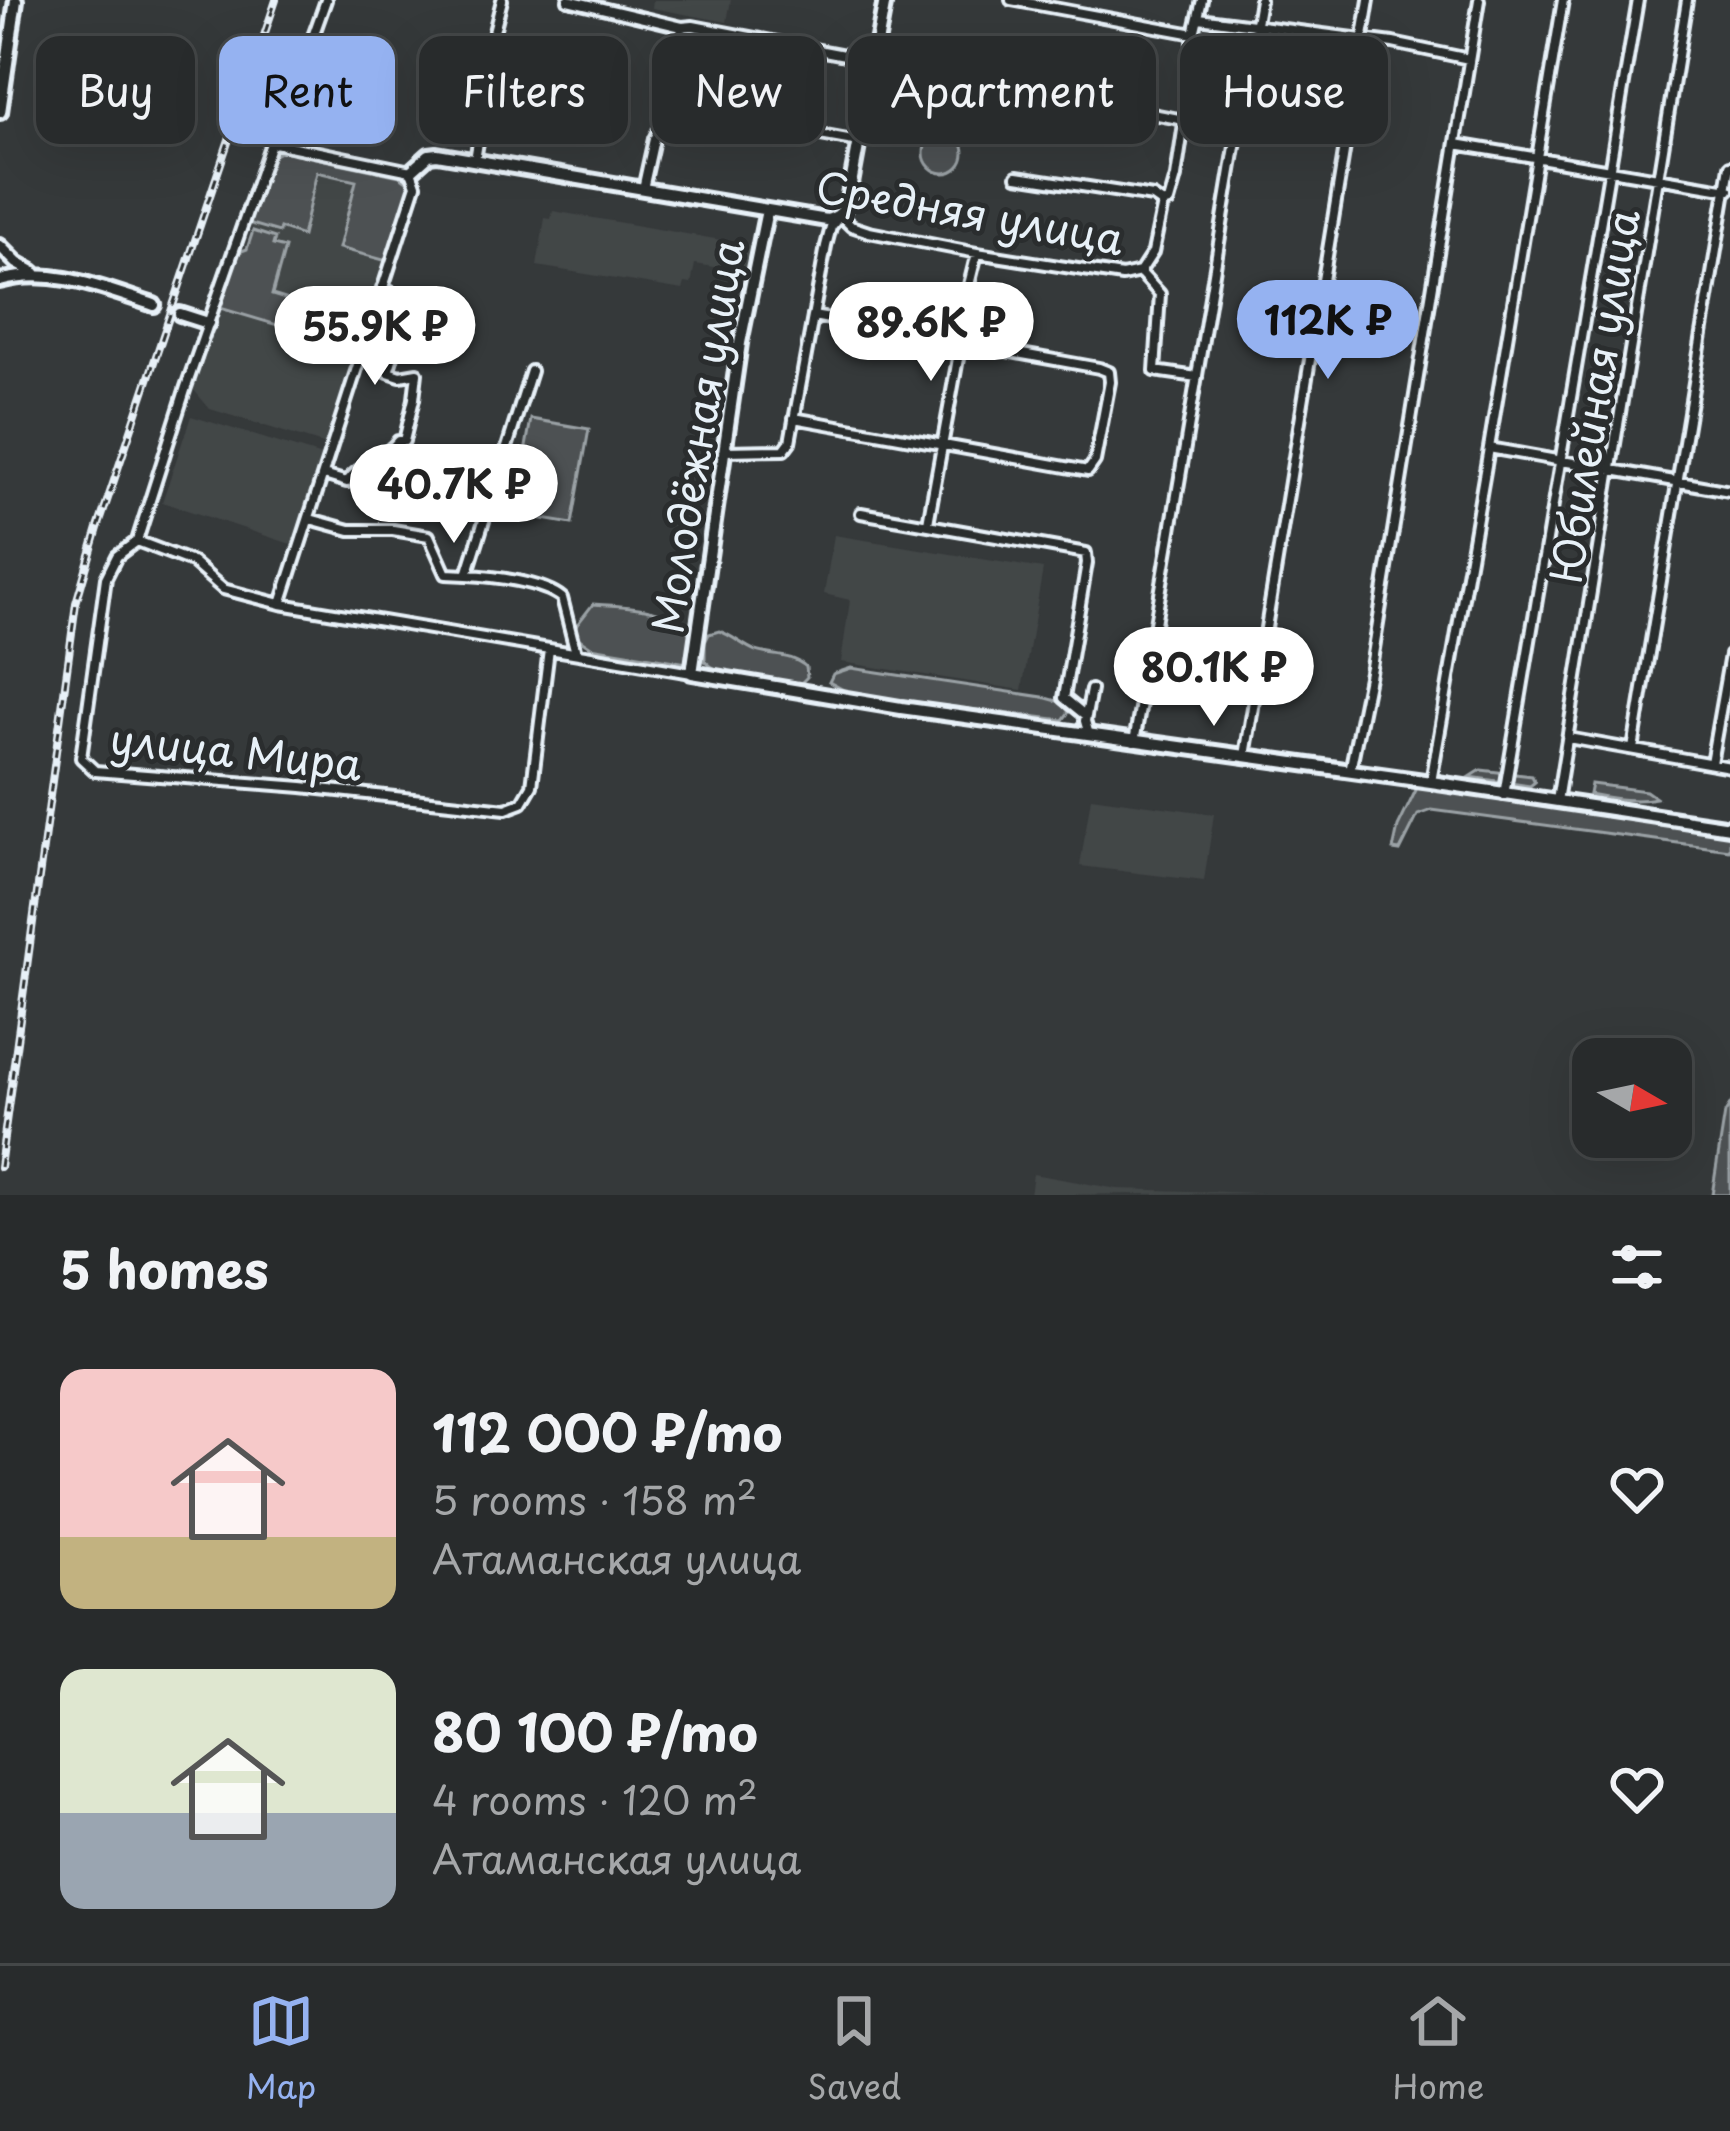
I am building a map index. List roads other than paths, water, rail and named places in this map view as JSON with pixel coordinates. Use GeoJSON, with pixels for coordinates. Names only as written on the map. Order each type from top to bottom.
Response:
{"type":"FeatureCollection","features":[{"type":"Feature","properties":{"kind":"street"},"geometry":{"type":"LineString","coordinates":[[0,112],[16,0]]}},
{"type":"Feature","properties":{"kind":"street","name":"улица Мира"},"geometry":{"type":"LineString","coordinates":[[313,36],[326,0]]}},
{"type":"Feature","properties":{"kind":"street"},"geometry":{"type":"LineString","coordinates":[[492,36],[502,0]]}},
{"type":"Feature","properties":{"kind":"street"},"geometry":{"type":"LineString","coordinates":[[568,0],[848,58]]}},
{"type":"Feature","properties":{"kind":"street"},"geometry":{"type":"LineString","coordinates":[[638,17],[640,0]]}},
{"type":"Feature","properties":{"kind":"street"},"geometry":{"type":"LineString","coordinates":[[879,36],[885,0]]}},
{"type":"Feature","properties":{"kind":"street"},"geometry":{"type":"LineString","coordinates":[[1011,0],[1194,34],[1202,0]]}},
{"type":"Feature","properties":{"kind":"street"},"geometry":{"type":"LineString","coordinates":[[1134,742],[1260,0]]}},
{"type":"Feature","properties":{"kind":"street"},"geometry":{"type":"LineString","coordinates":[[1363,36],[1370,0]]}},
{"type":"Feature","properties":{"kind":"street"},"geometry":{"type":"LineString","coordinates":[[1349,772],[1371,667],[1479,0]]}},
{"type":"Feature","properties":{"kind":"street"},"geometry":{"type":"LineString","coordinates":[[1431,782],[1563,0]]}},
{"type":"Feature","properties":{"kind":"street"},"geometry":{"type":"LineString","coordinates":[[1504,795],[1638,0]]}},
{"type":"Feature","properties":{"kind":"street","name":"Юбилейная улица"},"geometry":{"type":"LineString","coordinates":[[1557,802],[1688,0]]}},
{"type":"Feature","properties":{"kind":"street"},"geometry":{"type":"LineString","coordinates":[[1199,18],[1333,36]]}},
{"type":"Feature","properties":{"kind":"street"},"geometry":{"type":"LineString","coordinates":[[681,36],[682,27]]}},
{"type":"Feature","properties":{"kind":"street"},"geometry":{"type":"LineString","coordinates":[[1388,43],[1469,59]]}},
{"type":"Feature","properties":{"kind":"street","name":"улица Мира"},"geometry":{"type":"LineString","coordinates":[[273,144],[208,322],[137,541],[117,556],[106,578],[81,758],[95,771],[506,809],[522,803],[532,786],[549,649]]}},
{"type":"Feature","properties":{"kind":"street"},"geometry":{"type":"LineString","coordinates":[[279,144],[411,171],[416,185],[281,604]]}},
{"type":"Feature","properties":{"kind":"street"},"geometry":{"type":"LineString","coordinates":[[475,160],[478,144]]}},
{"type":"Feature","properties":{"kind":"street"},"geometry":{"type":"LineString","coordinates":[[643,189],[653,144]]}},
{"type":"Feature","properties":{"kind":"street"},"geometry":{"type":"LineString","coordinates":[[726,452],[784,450],[790,442],[826,246],[831,227],[848,200],[859,144]]}},
{"type":"Feature","properties":{"kind":"street"},"geometry":{"type":"LineString","coordinates":[[1140,272],[1153,252],[1176,177],[1181,144]]}},
{"type":"Feature","properties":{"kind":"street"},"geometry":{"type":"LineString","coordinates":[[1245,757],[1345,144]]}},
{"type":"Feature","properties":{"kind":"street"},"geometry":{"type":"LineString","coordinates":[[1456,144],[1728,190]]}},
{"type":"Feature","properties":{"kind":"street","name":"Средняя улица"},"geometry":{"type":"LineString","coordinates":[[411,171],[429,155],[475,160],[826,220],[840,215],[850,226],[869,232],[977,254],[1122,276],[1140,272],[1160,294],[1155,371],[1197,377]]}},
{"type":"Feature","properties":{"kind":"street"},"geometry":{"type":"LineString","coordinates":[[1633,749],[1730,166]]}},
{"type":"Feature","properties":{"kind":"street"},"geometry":{"type":"LineString","coordinates":[[1017,176],[1166,203]]}},
{"type":"Feature","properties":{"kind":"street","name":"Молодёжная улица"},"geometry":{"type":"LineString","coordinates":[[692,673],[740,343],[767,210]]}},
{"type":"Feature","properties":{"kind":"street"},"geometry":{"type":"LineString","coordinates":[[0,246],[36,274],[154,305]]}},
{"type":"Feature","properties":{"kind":"street"},"geometry":{"type":"LineString","coordinates":[[928,524],[977,254]]}},
{"type":"Feature","properties":{"kind":"street"},"geometry":{"type":"LineString","coordinates":[[0,280],[36,274]]}},
{"type":"Feature","properties":{"kind":"street"},"geometry":{"type":"LineString","coordinates":[[324,475],[347,482],[404,441],[417,373],[388,372],[410,301],[382,288]]}},
{"type":"Feature","properties":{"kind":"street"},"geometry":{"type":"LineString","coordinates":[[180,314],[208,322]]}},
{"type":"Feature","properties":{"kind":"street"},"geometry":{"type":"LineString","coordinates":[[794,418],[1088,472],[1095,461],[1110,382],[1109,372],[813,316]]}},
{"type":"Feature","properties":{"kind":"street"},"geometry":{"type":"LineString","coordinates":[[467,575],[531,371]]}},
{"type":"Feature","properties":{"kind":"street"},"geometry":{"type":"LineString","coordinates":[[1490,448],[1730,491]]}},
{"type":"Feature","properties":{"kind":"street"},"geometry":{"type":"LineString","coordinates":[[861,513],[1086,553],[1064,698],[1086,716]]}},
{"type":"Feature","properties":{"kind":"street"},"geometry":{"type":"LineString","coordinates":[[310,519],[350,530],[429,536],[446,574],[507,580],[556,592],[562,598],[576,653]]}},
{"type":"Feature","properties":{"kind":"street"},"geometry":{"type":"LineString","coordinates":[[137,541],[192,562],[223,589],[281,604],[901,708],[1730,827]]}},
{"type":"Feature","properties":{"kind":"street"},"geometry":{"type":"LineString","coordinates":[[1711,764],[1730,655]]}},
{"type":"Feature","properties":{"kind":"street"},"geometry":{"type":"LineString","coordinates":[[1089,735],[1086,716],[1091,690]]}},
{"type":"Feature","properties":{"kind":"street"},"geometry":{"type":"LineString","coordinates":[[1568,738],[1730,767]]}},
{"type":"Feature","properties":{"kind":"tunnel"},"geometry":{"type":"LineString","coordinates":[[154,305],[180,314]]}},
{"type":"Feature","properties":{"kind":"railway"},"geometry":{"type":"LineString","coordinates":[[0,1167],[76,603],[276,0]]}}]}
